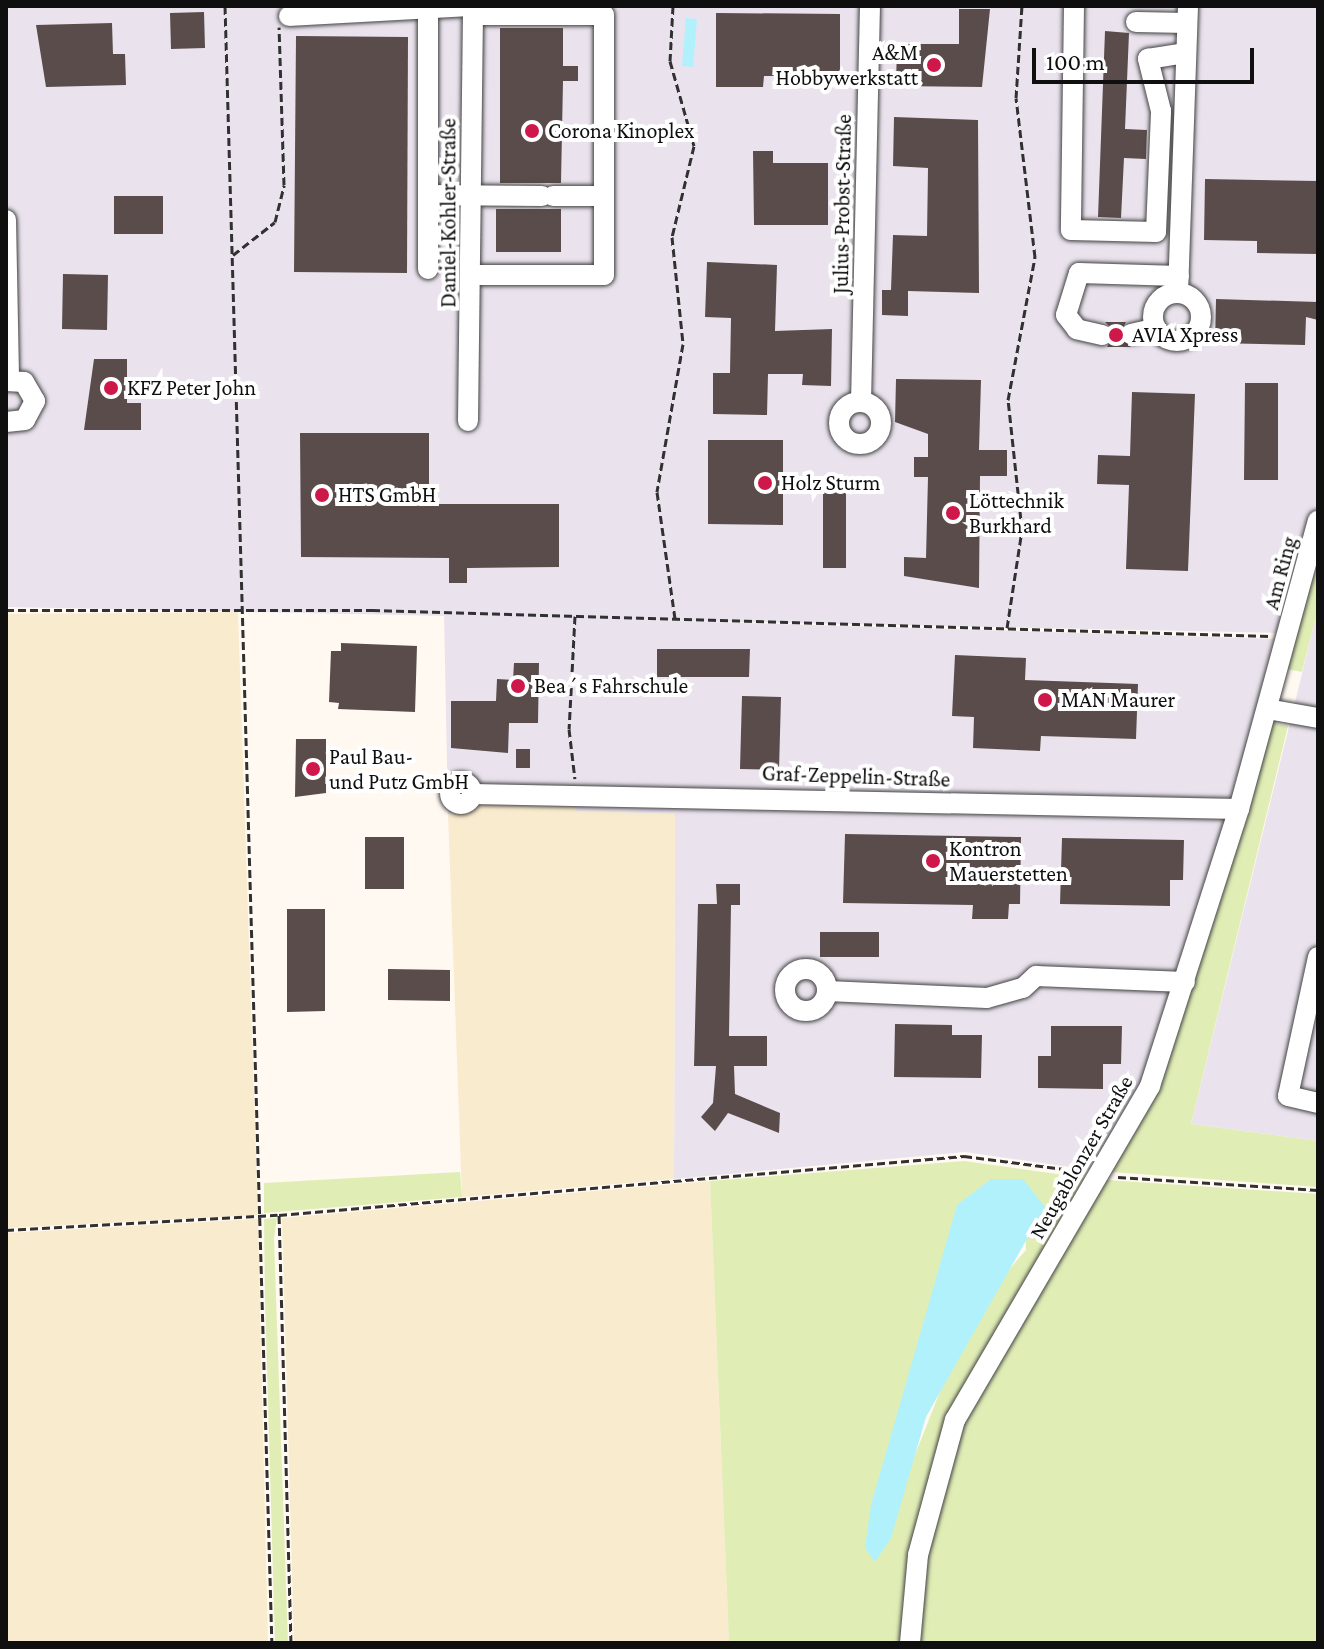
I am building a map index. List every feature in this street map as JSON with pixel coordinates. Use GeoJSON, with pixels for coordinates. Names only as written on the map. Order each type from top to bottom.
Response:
{"type":"FeatureCollection","features":[{"type":"Feature","properties":{"kind":"street","name":"Julius-Probst-Straße"},"geometry":{"type":"LineString","coordinates":[[861,402],[870,6]]}},
{"type":"Feature","properties":{"kind":"street"},"geometry":{"type":"LineString","coordinates":[[1074,6],[1071,230],[1156,232],[1161,111],[1148,59],[1185,53]]}},
{"type":"Feature","properties":{"kind":"street"},"geometry":{"type":"LineString","coordinates":[[289,16],[428,14],[472,9],[604,15],[604,275],[472,275]]}},
{"type":"Feature","properties":{"kind":"street","name":"Daniel-Kohler-Straße"},"geometry":{"type":"LineString","coordinates":[[468,421],[473,195],[472,9]]}},
{"type":"Feature","properties":{"kind":"street"},"geometry":{"type":"LineString","coordinates":[[428,14],[428,269]]}},
{"type":"Feature","properties":{"kind":"street"},"geometry":{"type":"LineString","coordinates":[[1131,334],[1156,328],[1176,341],[1197,330],[1198,306],[1179,284],[1188,14],[1136,22]]}},
{"type":"Feature","properties":{"kind":"street"},"geometry":{"type":"LineString","coordinates":[[428,195],[604,196]]}},
{"type":"Feature","properties":{"kind":"street"},"geometry":{"type":"LineString","coordinates":[[6,220],[8,380],[24,382],[35,401],[25,420],[6,422]]}},
{"type":"Feature","properties":{"kind":"street"},"geometry":{"type":"LineString","coordinates":[[1102,335],[1077,329],[1066,315],[1079,273],[1179,284]]}},
{"type":"Feature","properties":{"kind":"street"},"geometry":{"type":"LineString","coordinates":[[1156,328],[1159,301],[1179,284]]}},
{"type":"Feature","properties":{"kind":"street","name":"Am Ring"},"geometry":{"type":"LineString","coordinates":[[1288,636],[1318,521]]}},
{"type":"Feature","properties":{"kind":"street","name":"Neugablonzer Straße"},"geometry":{"type":"LineString","coordinates":[[910,1643],[918,1555],[955,1420],[1102,1176],[1150,1086],[1239,809],[1288,636]]}},
{"type":"Feature","properties":{"kind":"street"},"geometry":{"type":"LineString","coordinates":[[1267,709],[1318,718]]}},
{"type":"Feature","properties":{"kind":"street","name":"Graf-Zeppelin-Straße"},"geometry":{"type":"LineString","coordinates":[[472,794],[576,793],[1239,809]]}},
{"type":"Feature","properties":{"kind":"street"},"geometry":{"type":"LineString","coordinates":[[1318,957],[1288,1096],[1318,1103]]}},
{"type":"Feature","properties":{"kind":"street"},"geometry":{"type":"LineString","coordinates":[[827,991],[987,998],[1023,988],[1036,976],[1185,982]]}},
{"type":"Feature","properties":{"kind":"path"},"geometry":{"type":"LineString","coordinates":[[225,6],[272,1643]]}},
{"type":"Feature","properties":{"kind":"path"},"geometry":{"type":"LineString","coordinates":[[673,6],[670,61],[694,146],[672,237],[683,344],[657,492],[675,619]]}},
{"type":"Feature","properties":{"kind":"path"},"geometry":{"type":"LineString","coordinates":[[1007,628],[1022,530],[1008,400],[1035,257],[1016,98],[1022,6]]}},
{"type":"Feature","properties":{"kind":"path"},"geometry":{"type":"LineString","coordinates":[[233,255],[275,222],[284,185],[275,41],[289,16]]}},
{"type":"Feature","properties":{"kind":"path"},"geometry":{"type":"LineString","coordinates":[[6,610],[241,609],[1288,636]]}},
{"type":"Feature","properties":{"kind":"path"},"geometry":{"type":"LineString","coordinates":[[575,616],[569,729],[576,793]]}},
{"type":"Feature","properties":{"kind":"path"},"geometry":{"type":"LineString","coordinates":[[6,1230],[261,1217],[964,1156],[1102,1176],[1318,1190]]}},
{"type":"Feature","properties":{"kind":"path"},"geometry":{"type":"LineString","coordinates":[[279,1215],[291,1643]]}},
{"type":"Feature","properties":{"kind":"shaded area"},"geometry":{"type":"Polygon","coordinates":[[[6,6],[1318,6],[1318,506],[1285,633],[6,607],[6,6]]]}},
{"type":"Feature","properties":{"kind":"shaded area"},"geometry":{"type":"Polygon","coordinates":[[[1318,609],[1318,1141],[1191,1124],[1318,609]]]}},
{"type":"Feature","properties":{"kind":"shaded area"},"geometry":{"type":"Polygon","coordinates":[[[238,612],[258,1215],[6,1228],[6,614],[238,612]]]}},
{"type":"Feature","properties":{"kind":"shaded area"},"geometry":{"type":"Polygon","coordinates":[[[444,614],[1283,639],[1144,1085],[1097,1171],[965,1152],[674,1179],[675,814],[575,811],[571,797],[448,814],[444,614]]]}},
{"type":"Feature","properties":{"kind":"shaded area"},"geometry":{"type":"Polygon","coordinates":[[[477,796],[571,797],[576,811],[675,814],[674,1179],[462,1197],[448,814],[468,814],[477,796]]]}},
{"type":"Feature","properties":{"kind":"shaded area"},"geometry":{"type":"Polygon","coordinates":[[[710,1181],[729,1643],[294,1643],[282,1218],[710,1181]]]}},
{"type":"Feature","properties":{"kind":"shaded area"},"geometry":{"type":"Polygon","coordinates":[[[258,1219],[268,1643],[6,1643],[6,1233],[258,1219]]]}},
{"type":"Feature","properties":{"kind":"green space"},"geometry":{"type":"Polygon","coordinates":[[[1318,547],[1318,609],[1302,672],[1287,669],[1318,547]]]}},
{"type":"Feature","properties":{"kind":"green space"},"geometry":{"type":"Polygon","coordinates":[[[1272,723],[1288,726],[1191,1124],[1318,1141],[1318,1187],[1111,1172],[1272,723]]]}},
{"type":"Feature","properties":{"kind":"green space"},"geometry":{"type":"Polygon","coordinates":[[[964,1161],[1093,1179],[951,1417],[902,1643],[729,1643],[710,1181],[964,1161]],[[1023,1179],[865,1548],[909,1470],[945,1379],[1001,1279],[1026,1250],[1023,1179]]]}},
{"type":"Feature","properties":{"kind":"green space"},"geometry":{"type":"Polygon","coordinates":[[[460,1172],[462,1197],[264,1213],[264,1183],[460,1172]]]}},
{"type":"Feature","properties":{"kind":"green space"},"geometry":{"type":"Polygon","coordinates":[[[1106,1180],[1318,1194],[1318,1643],[915,1643],[923,1557],[959,1423],[1106,1180]]]}},
{"type":"Feature","properties":{"kind":"green space"},"geometry":{"type":"Polygon","coordinates":[[[277,1218],[274,1238],[288,1643],[275,1643],[265,1298],[264,1219],[277,1218]]]}},
{"type":"Feature","properties":{"kind":"water"},"geometry":{"type":"Polygon","coordinates":[[[686,18],[697,19],[693,67],[682,66],[686,18]]]}},
{"type":"Feature","properties":{"kind":"water"},"geometry":{"type":"Polygon","coordinates":[[[991,1179],[1023,1179],[1045,1207],[926,1417],[891,1538],[875,1562],[865,1548],[871,1505],[957,1205],[991,1179]]]}},
{"type":"Feature","properties":{"kind":"building"},"geometry":{"type":"Polygon","coordinates":[[[959,9],[990,9],[982,87],[896,86],[897,44],[959,44],[959,9]]]}},
{"type":"Feature","properties":{"kind":"building"},"geometry":{"type":"Polygon","coordinates":[[[204,12],[205,48],[171,49],[170,13],[204,12]]]}},
{"type":"Feature","properties":{"kind":"building"},"geometry":{"type":"Polygon","coordinates":[[[716,13],[840,14],[840,76],[764,76],[763,87],[716,87],[716,13]]]}},
{"type":"Feature","properties":{"kind":"building"},"geometry":{"type":"Polygon","coordinates":[[[112,23],[113,54],[125,54],[126,85],[46,87],[36,25],[112,23]]]}},
{"type":"Feature","properties":{"kind":"building","name":"Corona Kinoplex"},"geometry":{"type":"Polygon","coordinates":[[[500,28],[563,28],[563,66],[578,66],[578,81],[563,81],[561,183],[500,183],[500,28]]]}},
{"type":"Feature","properties":{"kind":"building"},"geometry":{"type":"Polygon","coordinates":[[[1105,31],[1129,33],[1125,129],[1147,130],[1146,159],[1124,158],[1121,218],[1098,217],[1105,31]]]}},
{"type":"Feature","properties":{"kind":"building"},"geometry":{"type":"Polygon","coordinates":[[[296,36],[408,37],[407,273],[294,272],[296,36]]]}},
{"type":"Feature","properties":{"kind":"building"},"geometry":{"type":"Polygon","coordinates":[[[894,117],[978,120],[979,293],[908,291],[908,316],[882,315],[882,290],[891,290],[893,235],[927,236],[928,168],[893,166],[894,117]]]}},
{"type":"Feature","properties":{"kind":"building"},"geometry":{"type":"Polygon","coordinates":[[[753,151],[773,151],[773,163],[828,163],[828,225],[754,225],[753,151]]]}},
{"type":"Feature","properties":{"kind":"building"},"geometry":{"type":"Polygon","coordinates":[[[1205,179],[1318,181],[1318,254],[1257,253],[1257,241],[1204,240],[1205,179]]]}},
{"type":"Feature","properties":{"kind":"building"},"geometry":{"type":"Polygon","coordinates":[[[114,196],[163,196],[163,234],[114,234],[114,196]]]}},
{"type":"Feature","properties":{"kind":"building"},"geometry":{"type":"Polygon","coordinates":[[[496,209],[561,209],[561,252],[496,252],[496,209]]]}},
{"type":"Feature","properties":{"kind":"building"},"geometry":{"type":"Polygon","coordinates":[[[707,262],[777,265],[775,331],[832,329],[831,386],[802,385],[803,374],[768,374],[767,415],[713,414],[713,373],[730,373],[731,318],[705,317],[707,262]]]}},
{"type":"Feature","properties":{"kind":"building"},"geometry":{"type":"Polygon","coordinates":[[[63,274],[108,275],[107,330],[62,329],[63,274]]]}},
{"type":"Feature","properties":{"kind":"building"},"geometry":{"type":"Polygon","coordinates":[[[1216,299],[1318,302],[1318,320],[1306,317],[1305,345],[1215,343],[1216,299]]]}},
{"type":"Feature","properties":{"kind":"building"},"geometry":{"type":"Polygon","coordinates":[[[1105,322],[1126,322],[1118,336],[1131,347],[1107,347],[1115,332],[1105,322]]]}},
{"type":"Feature","properties":{"kind":"building"},"geometry":{"type":"Polygon","coordinates":[[[94,359],[127,359],[127,403],[141,403],[141,430],[84,430],[94,359]]]}},
{"type":"Feature","properties":{"kind":"building","name":"Löttechnik Burkhard"},"geometry":{"type":"Polygon","coordinates":[[[896,379],[981,380],[979,450],[1007,450],[1007,476],[980,476],[979,588],[904,576],[904,557],[926,558],[928,477],[914,477],[914,457],[928,457],[928,434],[895,422],[896,379]]]}},
{"type":"Feature","properties":{"kind":"building"},"geometry":{"type":"Polygon","coordinates":[[[1245,383],[1278,383],[1278,480],[1244,480],[1245,383]]]}},
{"type":"Feature","properties":{"kind":"building"},"geometry":{"type":"Polygon","coordinates":[[[1132,392],[1195,394],[1188,571],[1126,569],[1129,485],[1097,484],[1098,455],[1130,456],[1132,392]]]}},
{"type":"Feature","properties":{"kind":"building"},"geometry":{"type":"Polygon","coordinates":[[[300,433],[429,433],[429,504],[559,504],[559,567],[467,568],[467,583],[449,583],[449,558],[301,557],[300,433]]]}},
{"type":"Feature","properties":{"kind":"building"},"geometry":{"type":"Polygon","coordinates":[[[708,440],[783,440],[783,525],[708,524],[708,440]]]}},
{"type":"Feature","properties":{"kind":"building"},"geometry":{"type":"Polygon","coordinates":[[[823,485],[846,485],[846,568],[823,568],[823,485]]]}},
{"type":"Feature","properties":{"kind":"building"},"geometry":{"type":"Polygon","coordinates":[[[341,643],[417,646],[415,712],[338,709],[339,703],[329,702],[331,651],[341,651],[341,643]]]}},
{"type":"Feature","properties":{"kind":"building"},"geometry":{"type":"Polygon","coordinates":[[[657,649],[750,649],[749,677],[657,677],[657,649]]]}},
{"type":"Feature","properties":{"kind":"building","name":"MAN Maurer"},"geometry":{"type":"Polygon","coordinates":[[[955,655],[1026,658],[1025,680],[1138,684],[1136,739],[1041,736],[1040,751],[973,748],[974,717],[952,716],[955,655]]]}},
{"type":"Feature","properties":{"kind":"building"},"geometry":{"type":"Polygon","coordinates":[[[514,663],[539,663],[538,723],[509,723],[508,753],[451,748],[451,701],[496,701],[497,679],[513,680],[514,663]]]}},
{"type":"Feature","properties":{"kind":"building"},"geometry":{"type":"Polygon","coordinates":[[[742,696],[781,697],[779,770],[740,769],[742,696]]]}},
{"type":"Feature","properties":{"kind":"building","name":"Paul Bau- und Putz GmbH"},"geometry":{"type":"Polygon","coordinates":[[[296,739],[326,739],[326,793],[295,797],[296,739]]]}},
{"type":"Feature","properties":{"kind":"building"},"geometry":{"type":"Polygon","coordinates":[[[516,749],[530,749],[530,768],[516,768],[516,749]]]}},
{"type":"Feature","properties":{"kind":"building","name":"Kontron Mauerstetten"},"geometry":{"type":"Polygon","coordinates":[[[845,834],[1021,837],[1020,904],[1009,904],[1008,919],[972,919],[973,905],[843,903],[845,834]]]}},
{"type":"Feature","properties":{"kind":"building"},"geometry":{"type":"Polygon","coordinates":[[[365,837],[404,837],[404,889],[365,889],[365,837]]]}},
{"type":"Feature","properties":{"kind":"building"},"geometry":{"type":"Polygon","coordinates":[[[1062,838],[1184,840],[1183,880],[1170,880],[1170,906],[1060,904],[1062,838]]]}},
{"type":"Feature","properties":{"kind":"building"},"geometry":{"type":"Polygon","coordinates":[[[716,884],[740,884],[740,905],[731,905],[729,1036],[767,1036],[767,1066],[734,1066],[735,1094],[780,1113],[779,1133],[728,1113],[715,1131],[701,1117],[713,1103],[716,1066],[694,1066],[698,904],[717,904],[716,884]]]}},
{"type":"Feature","properties":{"kind":"building"},"geometry":{"type":"Polygon","coordinates":[[[287,909],[325,909],[325,1011],[287,1012],[287,909]]]}},
{"type":"Feature","properties":{"kind":"building"},"geometry":{"type":"Polygon","coordinates":[[[820,932],[879,932],[879,957],[820,957],[820,932]]]}},
{"type":"Feature","properties":{"kind":"building"},"geometry":{"type":"Polygon","coordinates":[[[388,969],[450,970],[450,1001],[388,1000],[388,969]]]}},
{"type":"Feature","properties":{"kind":"building"},"geometry":{"type":"Polygon","coordinates":[[[895,1024],[952,1025],[952,1035],[982,1035],[981,1078],[894,1077],[895,1024]]]}},
{"type":"Feature","properties":{"kind":"building"},"geometry":{"type":"Polygon","coordinates":[[[1051,1026],[1122,1026],[1121,1064],[1103,1064],[1103,1089],[1038,1088],[1038,1056],[1051,1056],[1051,1026]]]}},
{"type":"Feature","properties":{"kind":"place","name":"A&M Hobbywerkstatt"},"geometry":{"type":"Point","coordinates":[934,65]}},
{"type":"Feature","properties":{"kind":"place","name":"Corona Kinoplex"},"geometry":{"type":"Point","coordinates":[532,131]}},
{"type":"Feature","properties":{"kind":"place","name":"AVIA Xpress"},"geometry":{"type":"Point","coordinates":[1116,335]}},
{"type":"Feature","properties":{"kind":"place","name":"KFZ Peter John"},"geometry":{"type":"Point","coordinates":[111,388]}},
{"type":"Feature","properties":{"kind":"place","name":"Holz Sturm"},"geometry":{"type":"Point","coordinates":[765,483]}},
{"type":"Feature","properties":{"kind":"place","name":"HTS GmbH"},"geometry":{"type":"Point","coordinates":[322,495]}},
{"type":"Feature","properties":{"kind":"place","name":"Löttechnik Burkhard"},"geometry":{"type":"Point","coordinates":[953,513]}},
{"type":"Feature","properties":{"kind":"place","name":"Bea´s Fahrschule"},"geometry":{"type":"Point","coordinates":[518,686]}},
{"type":"Feature","properties":{"kind":"place","name":"MAN Maurer"},"geometry":{"type":"Point","coordinates":[1045,700]}},
{"type":"Feature","properties":{"kind":"place","name":"Paul Bau- und Putz GmbH"},"geometry":{"type":"Point","coordinates":[313,769]}},
{"type":"Feature","properties":{"kind":"place","name":"Kontron Mauerstetten"},"geometry":{"type":"Point","coordinates":[933,861]}}]}
